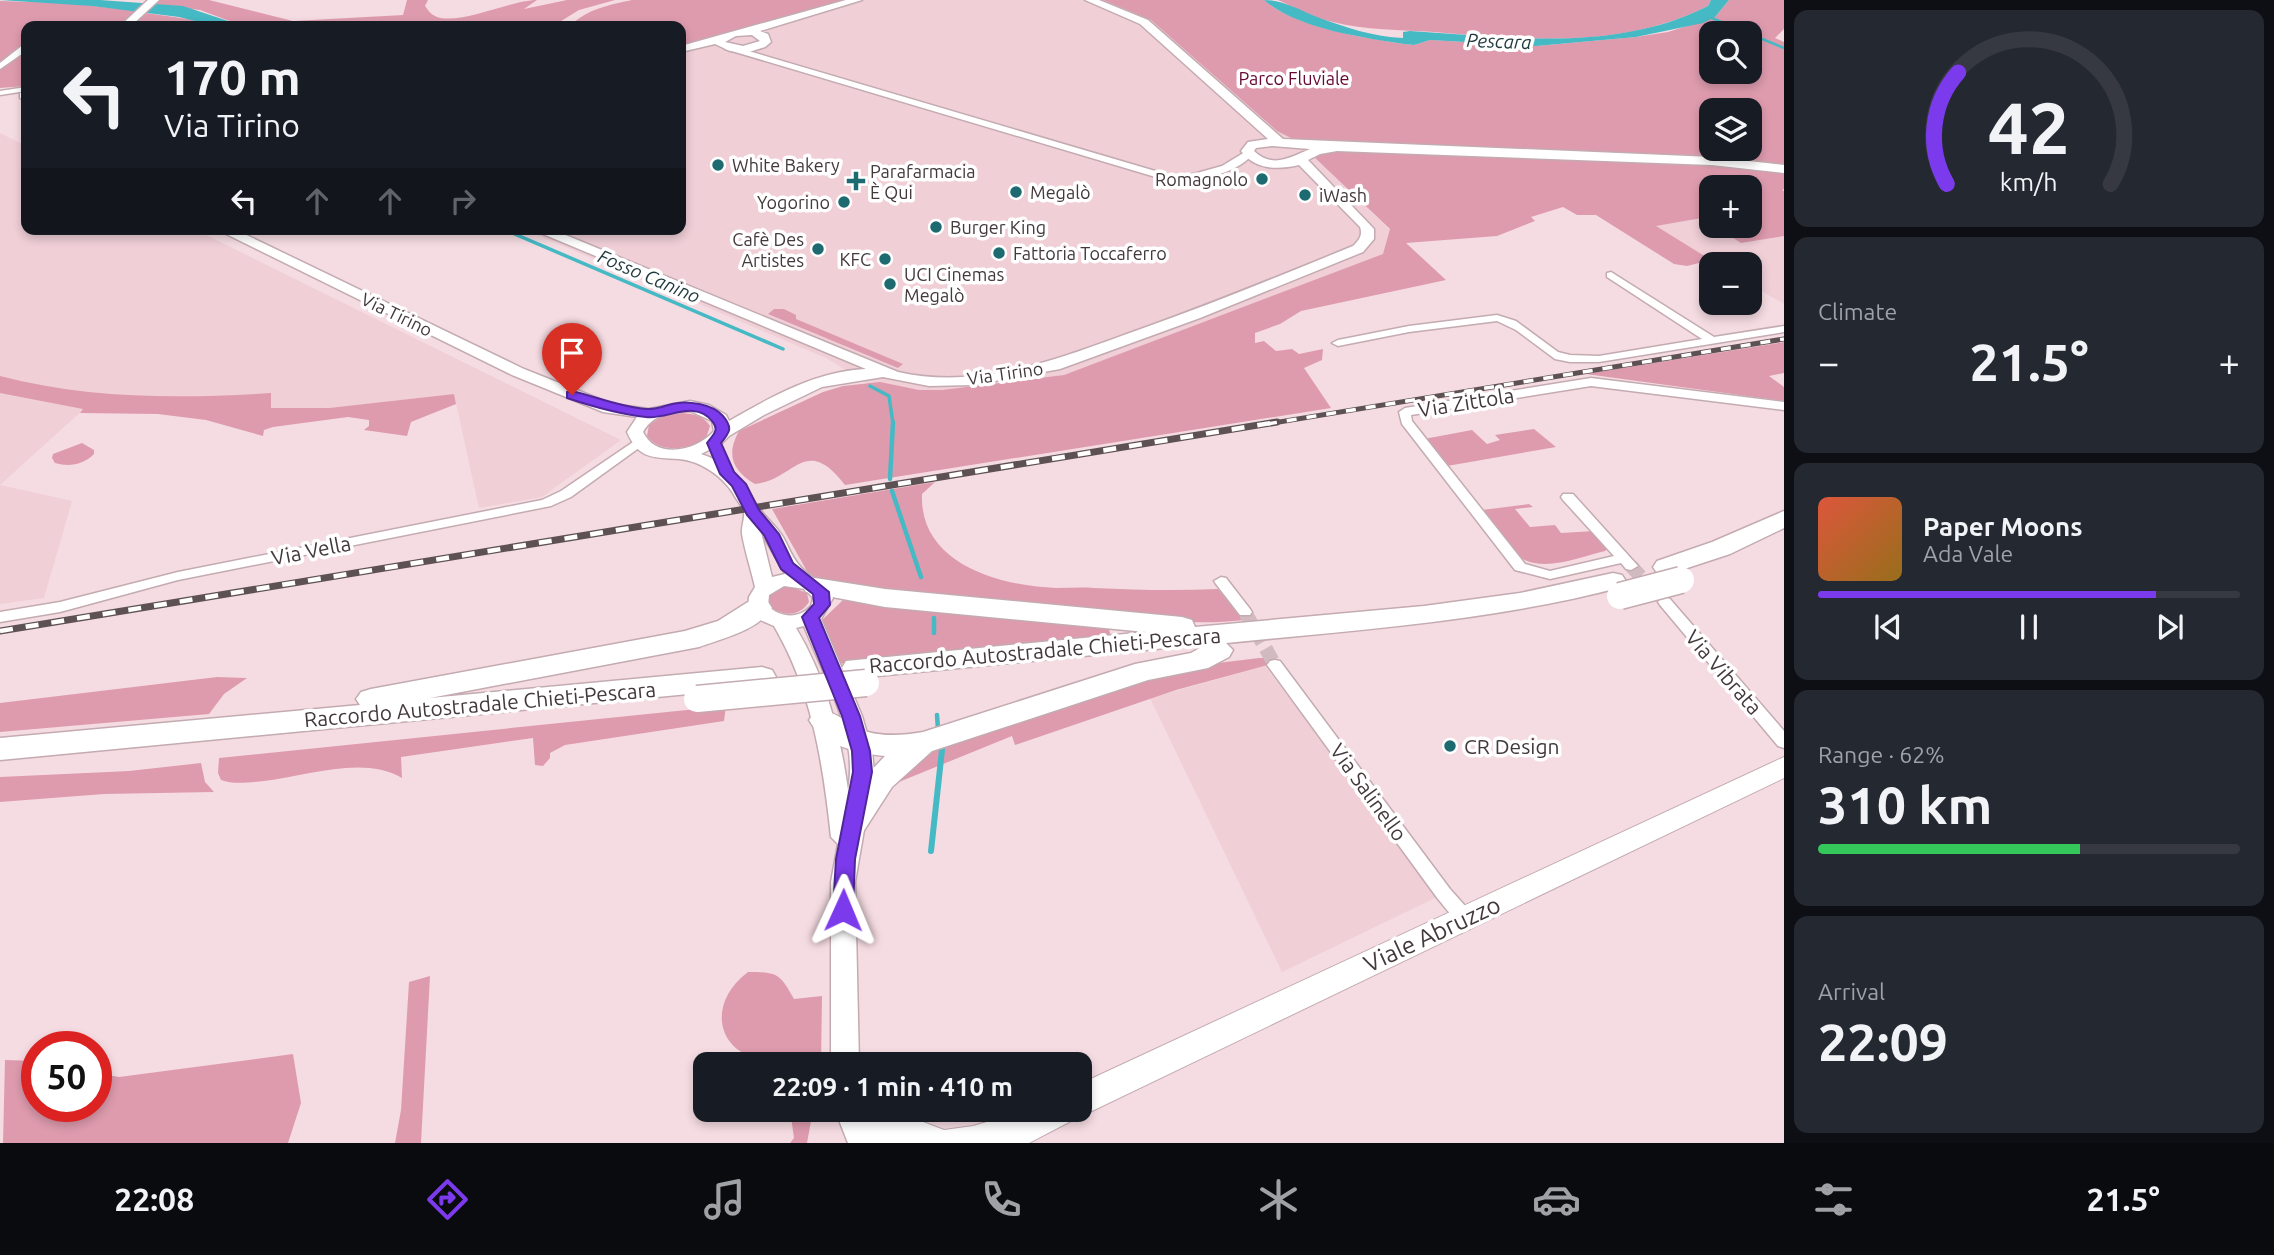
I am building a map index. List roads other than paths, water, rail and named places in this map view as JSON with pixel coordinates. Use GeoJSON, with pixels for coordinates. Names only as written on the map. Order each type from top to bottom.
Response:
{"type":"FeatureCollection","features":[{"type":"Feature","properties":{"kind":"highway","name":"Raccordo Autostradale Chieti-Pescara"},"geometry":{"type":"LineString","coordinates":[[1674,573],[1784,519]]}},
{"type":"Feature","properties":{"kind":"highway","name":"Raccordo Autostradale Chieti-Pescara"},"geometry":{"type":"LineString","coordinates":[[0,766],[697,699],[1246,622],[1479,608],[1551,596],[1622,575],[1674,573],[1784,539]]}},
{"type":"Feature","properties":{"kind":"highway","name":"Raccordo Autostradale Chieti-Pescara"},"geometry":{"type":"LineString","coordinates":[[0,749],[762,677],[861,676],[1219,650],[1456,627],[1565,610],[1622,575]]}},
{"type":"Feature","properties":{"kind":"highway"},"geometry":{"type":"LineString","coordinates":[[809,583],[885,598],[1189,627],[1246,622]]}},
{"type":"Feature","properties":{"kind":"highway"},"geometry":{"type":"LineString","coordinates":[[161,734],[343,704],[689,640],[729,627],[768,606]]}},
{"type":"Feature","properties":{"kind":"highway"},"geometry":{"type":"LineString","coordinates":[[824,720],[837,731],[859,741],[903,747],[924,743],[1145,671],[1198,661],[1219,650]]}},
{"type":"Feature","properties":{"kind":"highway"},"geometry":{"type":"LineString","coordinates":[[852,823],[869,792],[885,771],[924,743]]}},
{"type":"Feature","properties":{"kind":"main road","name":"Viale Abruzzo"},"geometry":{"type":"LineString","coordinates":[[1092,1094],[1784,767]]}},
{"type":"Feature","properties":{"kind":"main road"},"geometry":{"type":"LineString","coordinates":[[859,1122],[874,1139],[910,1132],[934,1143]]}},
{"type":"Feature","properties":{"kind":"main road"},"geometry":{"type":"LineString","coordinates":[[951,1143],[1010,1136],[1036,1122]]}},
{"type":"Feature","properties":{"kind":"street"},"geometry":{"type":"LineString","coordinates":[[131,21],[154,0]]}},
{"type":"Feature","properties":{"kind":"street"},"geometry":{"type":"LineString","coordinates":[[724,44],[734,33],[857,0]]}},
{"type":"Feature","properties":{"kind":"street","name":"Via Tirino"},"geometry":{"type":"LineString","coordinates":[[552,235],[893,375],[905,379],[939,382],[1037,370],[1195,314],[1358,249],[1368,236],[1366,225],[1302,157],[1298,149],[1284,144],[1144,22],[1090,0]]}},
{"type":"Feature","properties":{"kind":"street"},"geometry":{"type":"LineString","coordinates":[[686,48],[724,44],[761,46],[767,41],[764,36],[734,33]]}},
{"type":"Feature","properties":{"kind":"street"},"geometry":{"type":"LineString","coordinates":[[724,44],[1179,181],[1242,161],[1248,154],[1248,148],[1258,144],[1712,161],[1784,169]]}},
{"type":"Feature","properties":{"kind":"street"},"geometry":{"type":"LineString","coordinates":[[761,46],[766,57],[772,60]]}},
{"type":"Feature","properties":{"kind":"street"},"geometry":{"type":"LineString","coordinates":[[0,67],[21,51]]}},
{"type":"Feature","properties":{"kind":"street"},"geometry":{"type":"LineString","coordinates":[[0,93],[21,93]]}},
{"type":"Feature","properties":{"kind":"street"},"geometry":{"type":"LineString","coordinates":[[1231,166],[1289,164],[1320,149],[1337,148]]}},
{"type":"Feature","properties":{"kind":"street"},"geometry":{"type":"LineString","coordinates":[[1248,154],[1265,163]]}},
{"type":"Feature","properties":{"kind":"street","name":"Via Tirino"},"geometry":{"type":"LineString","coordinates":[[235,235],[506,366],[609,408],[650,414],[683,407],[714,413],[765,407]]}},
{"type":"Feature","properties":{"kind":"street"},"geometry":{"type":"LineString","coordinates":[[1611,275],[1713,341]]}},
{"type":"Feature","properties":{"kind":"street"},"geometry":{"type":"LineString","coordinates":[[1338,343],[1409,329],[1497,318],[1507,319],[1555,354],[1580,359],[1599,359],[1784,329]]}},
{"type":"Feature","properties":{"kind":"street"},"geometry":{"type":"LineString","coordinates":[[816,384],[831,367],[831,351]]}},
{"type":"Feature","properties":{"kind":"street"},"geometry":{"type":"LineString","coordinates":[[683,454],[719,437],[765,407],[816,384],[849,374],[893,375]]}},
{"type":"Feature","properties":{"kind":"street","name":"Via Zittola"},"geometry":{"type":"LineString","coordinates":[[1622,575],[1550,575],[1520,567],[1406,421],[1405,412],[1591,382],[1784,406]]}},
{"type":"Feature","properties":{"kind":"street","name":"Via Tirino"},"geometry":{"type":"LineString","coordinates":[[572,395],[643,442]]}},
{"type":"Feature","properties":{"kind":"street"},"geometry":{"type":"LineString","coordinates":[[714,413],[720,418],[719,437],[727,474]]}},
{"type":"Feature","properties":{"kind":"street"},"geometry":{"type":"LineString","coordinates":[[650,414],[638,426],[643,442],[704,460],[738,484],[753,512],[771,534],[787,566],[823,598],[822,605],[810,617]]}},
{"type":"Feature","properties":{"kind":"street","name":"Via Vella"},"geometry":{"type":"LineString","coordinates":[[0,617],[60,607],[178,576],[546,503],[566,494],[643,442]]}},
{"type":"Feature","properties":{"kind":"street"},"geometry":{"type":"LineString","coordinates":[[1568,497],[1622,575]]}},
{"type":"Feature","properties":{"kind":"street"},"geometry":{"type":"LineString","coordinates":[[753,512],[751,531],[768,606],[796,642],[830,738],[845,859]]}},
{"type":"Feature","properties":{"kind":"street"},"geometry":{"type":"LineString","coordinates":[[768,606],[782,580],[809,583]]}},
{"type":"Feature","properties":{"kind":"street"},"geometry":{"type":"LineString","coordinates":[[1221,581],[1246,622]]}},
{"type":"Feature","properties":{"kind":"street","name":"Via Vibrata"},"geometry":{"type":"LineString","coordinates":[[1665,603],[1784,742]]}},
{"type":"Feature","properties":{"kind":"street"},"geometry":{"type":"LineString","coordinates":[[768,606],[810,617]]}},
{"type":"Feature","properties":{"kind":"street"},"geometry":{"type":"LineString","coordinates":[[810,617],[844,696],[859,741],[863,772],[845,859],[843,882],[845,1052]]}},
{"type":"Feature","properties":{"kind":"street","name":"Via Salinello"},"geometry":{"type":"LineString","coordinates":[[1275,665],[1444,894],[1466,917]]}},
{"type":"Feature","properties":{"kind":"water"},"geometry":{"type":"Polygon","coordinates":[[[0,0],[100,0],[183,6],[228,21],[195,21],[92,6],[0,0]]]}},
{"type":"Feature","properties":{"kind":"water","name":"Pescara"},"geometry":{"type":"Polygon","coordinates":[[[1264,0],[1284,4],[1348,28],[1392,37],[1403,38],[1403,32],[1410,31],[1562,38],[1636,31],[1673,21],[1708,6],[1711,0],[1729,0],[1715,17],[1699,21],[1699,24],[1636,37],[1536,46],[1430,40],[1414,45],[1331,30],[1278,10],[1264,0]]]}},
{"type":"Feature","properties":{"kind":"waterway"},"geometry":{"type":"LineString","coordinates":[[1707,16],[1719,21]]}},
{"type":"Feature","properties":{"kind":"waterway"},"geometry":{"type":"LineString","coordinates":[[1762,39],[1784,48]]}},
{"type":"Feature","properties":{"kind":"waterway","name":"Fosso Canino"},"geometry":{"type":"LineString","coordinates":[[517,235],[783,349]]}},
{"type":"Feature","properties":{"kind":"waterway","name":"Fosso Canino"},"geometry":{"type":"LineString","coordinates":[[870,386],[889,396],[893,423]]}},
{"type":"Feature","properties":{"kind":"waterway","name":"Fosso Canino"},"geometry":{"type":"LineString","coordinates":[[890,479],[893,423]]}},
{"type":"Feature","properties":{"kind":"waterway","name":"Fosso Canino"},"geometry":{"type":"LineString","coordinates":[[892,491],[921,577]]}},
{"type":"Feature","properties":{"kind":"waterway","name":"Fosso Canino"},"geometry":{"type":"LineString","coordinates":[[934,618],[934,633]]}},
{"type":"Feature","properties":{"kind":"waterway","name":"Fosso Canino"},"geometry":{"type":"LineString","coordinates":[[937,715],[938,730]]}},
{"type":"Feature","properties":{"kind":"waterway","name":"Fosso Canino"},"geometry":{"type":"LineString","coordinates":[[931,851],[942,750]]}},
{"type":"Feature","properties":{"kind":"tunnel"},"geometry":{"type":"LineString","coordinates":[[1631,566],[1654,591]]}},
{"type":"Feature","properties":{"kind":"tunnel"},"geometry":{"type":"LineString","coordinates":[[1245,612],[1275,665]]}},
{"type":"Feature","properties":{"kind":"railway"},"geometry":{"type":"LineString","coordinates":[[1267,424],[1784,339]]}},
{"type":"Feature","properties":{"kind":"railway"},"geometry":{"type":"LineString","coordinates":[[0,631],[1277,422]]}},
{"type":"Feature","properties":{"kind":"place","name":"White Bakery"},"geometry":{"type":"Point","coordinates":[718,165]}},
{"type":"Feature","properties":{"kind":"place","name":"Romagnolo"},"geometry":{"type":"Point","coordinates":[1262,179]}},
{"type":"Feature","properties":{"kind":"place","name":"Parafarmacia È Qui"},"geometry":{"type":"Point","coordinates":[856,181]}},
{"type":"Feature","properties":{"kind":"place","name":"Megalò"},"geometry":{"type":"Point","coordinates":[1016,192]}},
{"type":"Feature","properties":{"kind":"place","name":"iWash"},"geometry":{"type":"Point","coordinates":[1305,195]}},
{"type":"Feature","properties":{"kind":"place","name":"Yogorino"},"geometry":{"type":"Point","coordinates":[844,202]}},
{"type":"Feature","properties":{"kind":"place","name":"Burger King"},"geometry":{"type":"Point","coordinates":[936,227]}},
{"type":"Feature","properties":{"kind":"place","name":"Cafè Des Artistes"},"geometry":{"type":"Point","coordinates":[818,249]}},
{"type":"Feature","properties":{"kind":"place","name":"Fattoria Toccaferro"},"geometry":{"type":"Point","coordinates":[999,253]}},
{"type":"Feature","properties":{"kind":"place","name":"KFC"},"geometry":{"type":"Point","coordinates":[885,259]}},
{"type":"Feature","properties":{"kind":"place","name":"UCI Cinemas Megalò"},"geometry":{"type":"Point","coordinates":[890,284]}},
{"type":"Feature","properties":{"kind":"place","name":"CR Design"},"geometry":{"type":"Point","coordinates":[1450,746]}},
{"type":"Feature","properties":{"kind":"park label","name":"Parco Fluviale"},"geometry":{"type":"Point","coordinates":[1294,78]}}]}
